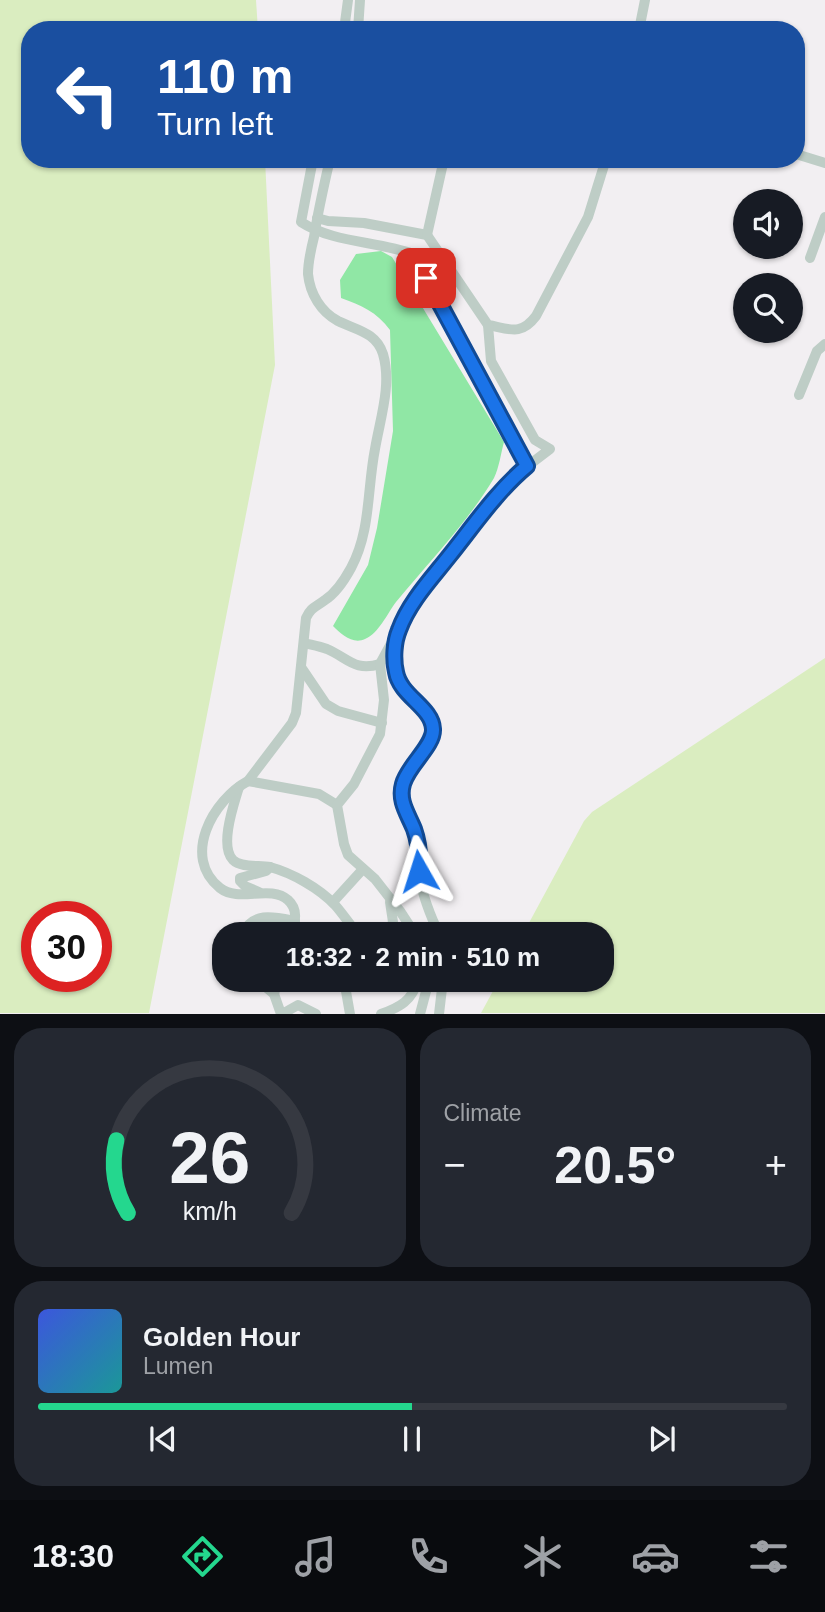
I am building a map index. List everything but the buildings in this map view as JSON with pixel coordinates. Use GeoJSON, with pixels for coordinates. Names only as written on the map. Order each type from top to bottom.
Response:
{"type":"FeatureCollection","features":[{"type":"Feature","properties":{"kind":"street"},"geometry":{"type":"LineString","coordinates":[[345,21],[348,0]]}},
{"type":"Feature","properties":{"kind":"street"},"geometry":{"type":"LineString","coordinates":[[359,21],[360,0]]}},
{"type":"Feature","properties":{"kind":"street"},"geometry":{"type":"LineString","coordinates":[[641,21],[645,0]]}},
{"type":"Feature","properties":{"kind":"street"},"geometry":{"type":"LineString","coordinates":[[805,157],[825,163]]}},
{"type":"Feature","properties":{"kind":"street"},"geometry":{"type":"LineString","coordinates":[[311,168],[301,222],[315,231],[413,254],[527,466]]}},
{"type":"Feature","properties":{"kind":"street"},"geometry":{"type":"LineString","coordinates":[[249,922],[261,916],[295,921],[296,914],[290,901],[279,895],[244,895],[222,890],[209,875],[202,858],[208,824],[222,803],[244,783],[292,723],[296,713],[306,618],[311,608],[338,588],[361,548],[384,398],[383,354],[375,340],[367,332],[327,314],[313,293],[308,275],[328,168]]}},
{"type":"Feature","properties":{"kind":"street"},"geometry":{"type":"LineString","coordinates":[[427,236],[442,168]]}},
{"type":"Feature","properties":{"kind":"street"},"geometry":{"type":"LineString","coordinates":[[488,325],[520,330],[528,327],[588,217],[603,168]]}},
{"type":"Feature","properties":{"kind":"street"},"geometry":{"type":"LineString","coordinates":[[810,258],[825,217]]}},
{"type":"Feature","properties":{"kind":"street"},"geometry":{"type":"LineString","coordinates":[[317,218],[364,223],[427,236],[488,325],[491,361],[535,440],[550,449],[512,478],[417,598],[380,664],[384,700],[380,734],[359,774],[337,805],[348,855],[389,898],[406,922]]}},
{"type":"Feature","properties":{"kind":"street"},"geometry":{"type":"LineString","coordinates":[[799,395],[817,351],[825,344]]}},
{"type":"Feature","properties":{"kind":"street"},"geometry":{"type":"LineString","coordinates":[[398,631],[394,655],[398,680],[411,699],[427,715],[433,731],[431,739],[407,770],[401,790],[404,807],[417,842],[421,886],[434,922]]}},
{"type":"Feature","properties":{"kind":"street"},"geometry":{"type":"LineString","coordinates":[[304,643],[327,649],[359,666],[369,668],[380,664]]}},
{"type":"Feature","properties":{"kind":"street"},"geometry":{"type":"LineString","coordinates":[[301,667],[326,704],[338,711],[382,723]]}},
{"type":"Feature","properties":{"kind":"street"},"geometry":{"type":"LineString","coordinates":[[244,783],[319,794],[337,805]]}},
{"type":"Feature","properties":{"kind":"street"},"geometry":{"type":"LineString","coordinates":[[244,783],[230,820],[229,853],[238,863],[270,867],[300,880],[333,902],[349,922]]}},
{"type":"Feature","properties":{"kind":"street"},"geometry":{"type":"LineString","coordinates":[[263,894],[245,886],[240,878],[266,871],[270,867]]}},
{"type":"Feature","properties":{"kind":"street"},"geometry":{"type":"LineString","coordinates":[[333,902],[363,869]]}},
{"type":"Feature","properties":{"kind":"street"},"geometry":{"type":"LineString","coordinates":[[389,898],[393,922]]}},
{"type":"Feature","properties":{"kind":"street"},"geometry":{"type":"LineString","coordinates":[[272,992],[281,1013],[298,1005],[316,1013]]}},
{"type":"Feature","properties":{"kind":"street"},"geometry":{"type":"LineString","coordinates":[[346,992],[350,1013]]}},
{"type":"Feature","properties":{"kind":"street"},"geometry":{"type":"LineString","coordinates":[[381,1013],[404,1004],[414,992]]}},
{"type":"Feature","properties":{"kind":"street"},"geometry":{"type":"LineString","coordinates":[[420,1013],[426,992]]}},
{"type":"Feature","properties":{"kind":"street"},"geometry":{"type":"LineString","coordinates":[[439,1013],[442,992]]}},
{"type":"Feature","properties":{"kind":"shaded area"},"geometry":{"type":"Polygon","coordinates":[[[0,0],[256,0],[257,21],[21,21],[21,168],[265,168],[275,365],[149,1013],[0,1013],[0,0]]]}},
{"type":"Feature","properties":{"kind":"shaded area"},"geometry":{"type":"Polygon","coordinates":[[[381,251],[392,257],[504,442],[494,478],[472,511],[396,602],[379,628],[370,636],[356,641],[333,626],[368,565],[377,528],[393,431],[390,330],[380,318],[368,310],[341,298],[340,280],[356,254],[381,251]]]}},
{"type":"Feature","properties":{"kind":"shaded area"},"geometry":{"type":"Polygon","coordinates":[[[825,658],[825,1013],[481,1013],[492,992],[614,992],[614,922],[529,922],[584,821],[592,812],[825,658]]]}},
{"type":"Feature","properties":{"kind":"route"},"geometry":{"type":"LineString","coordinates":[[419,871],[420,854],[401,790],[407,770],[431,739],[433,731],[427,715],[403,690],[398,680],[394,655],[398,631],[417,598],[444,563],[512,478],[527,466],[426,278]]}}]}
